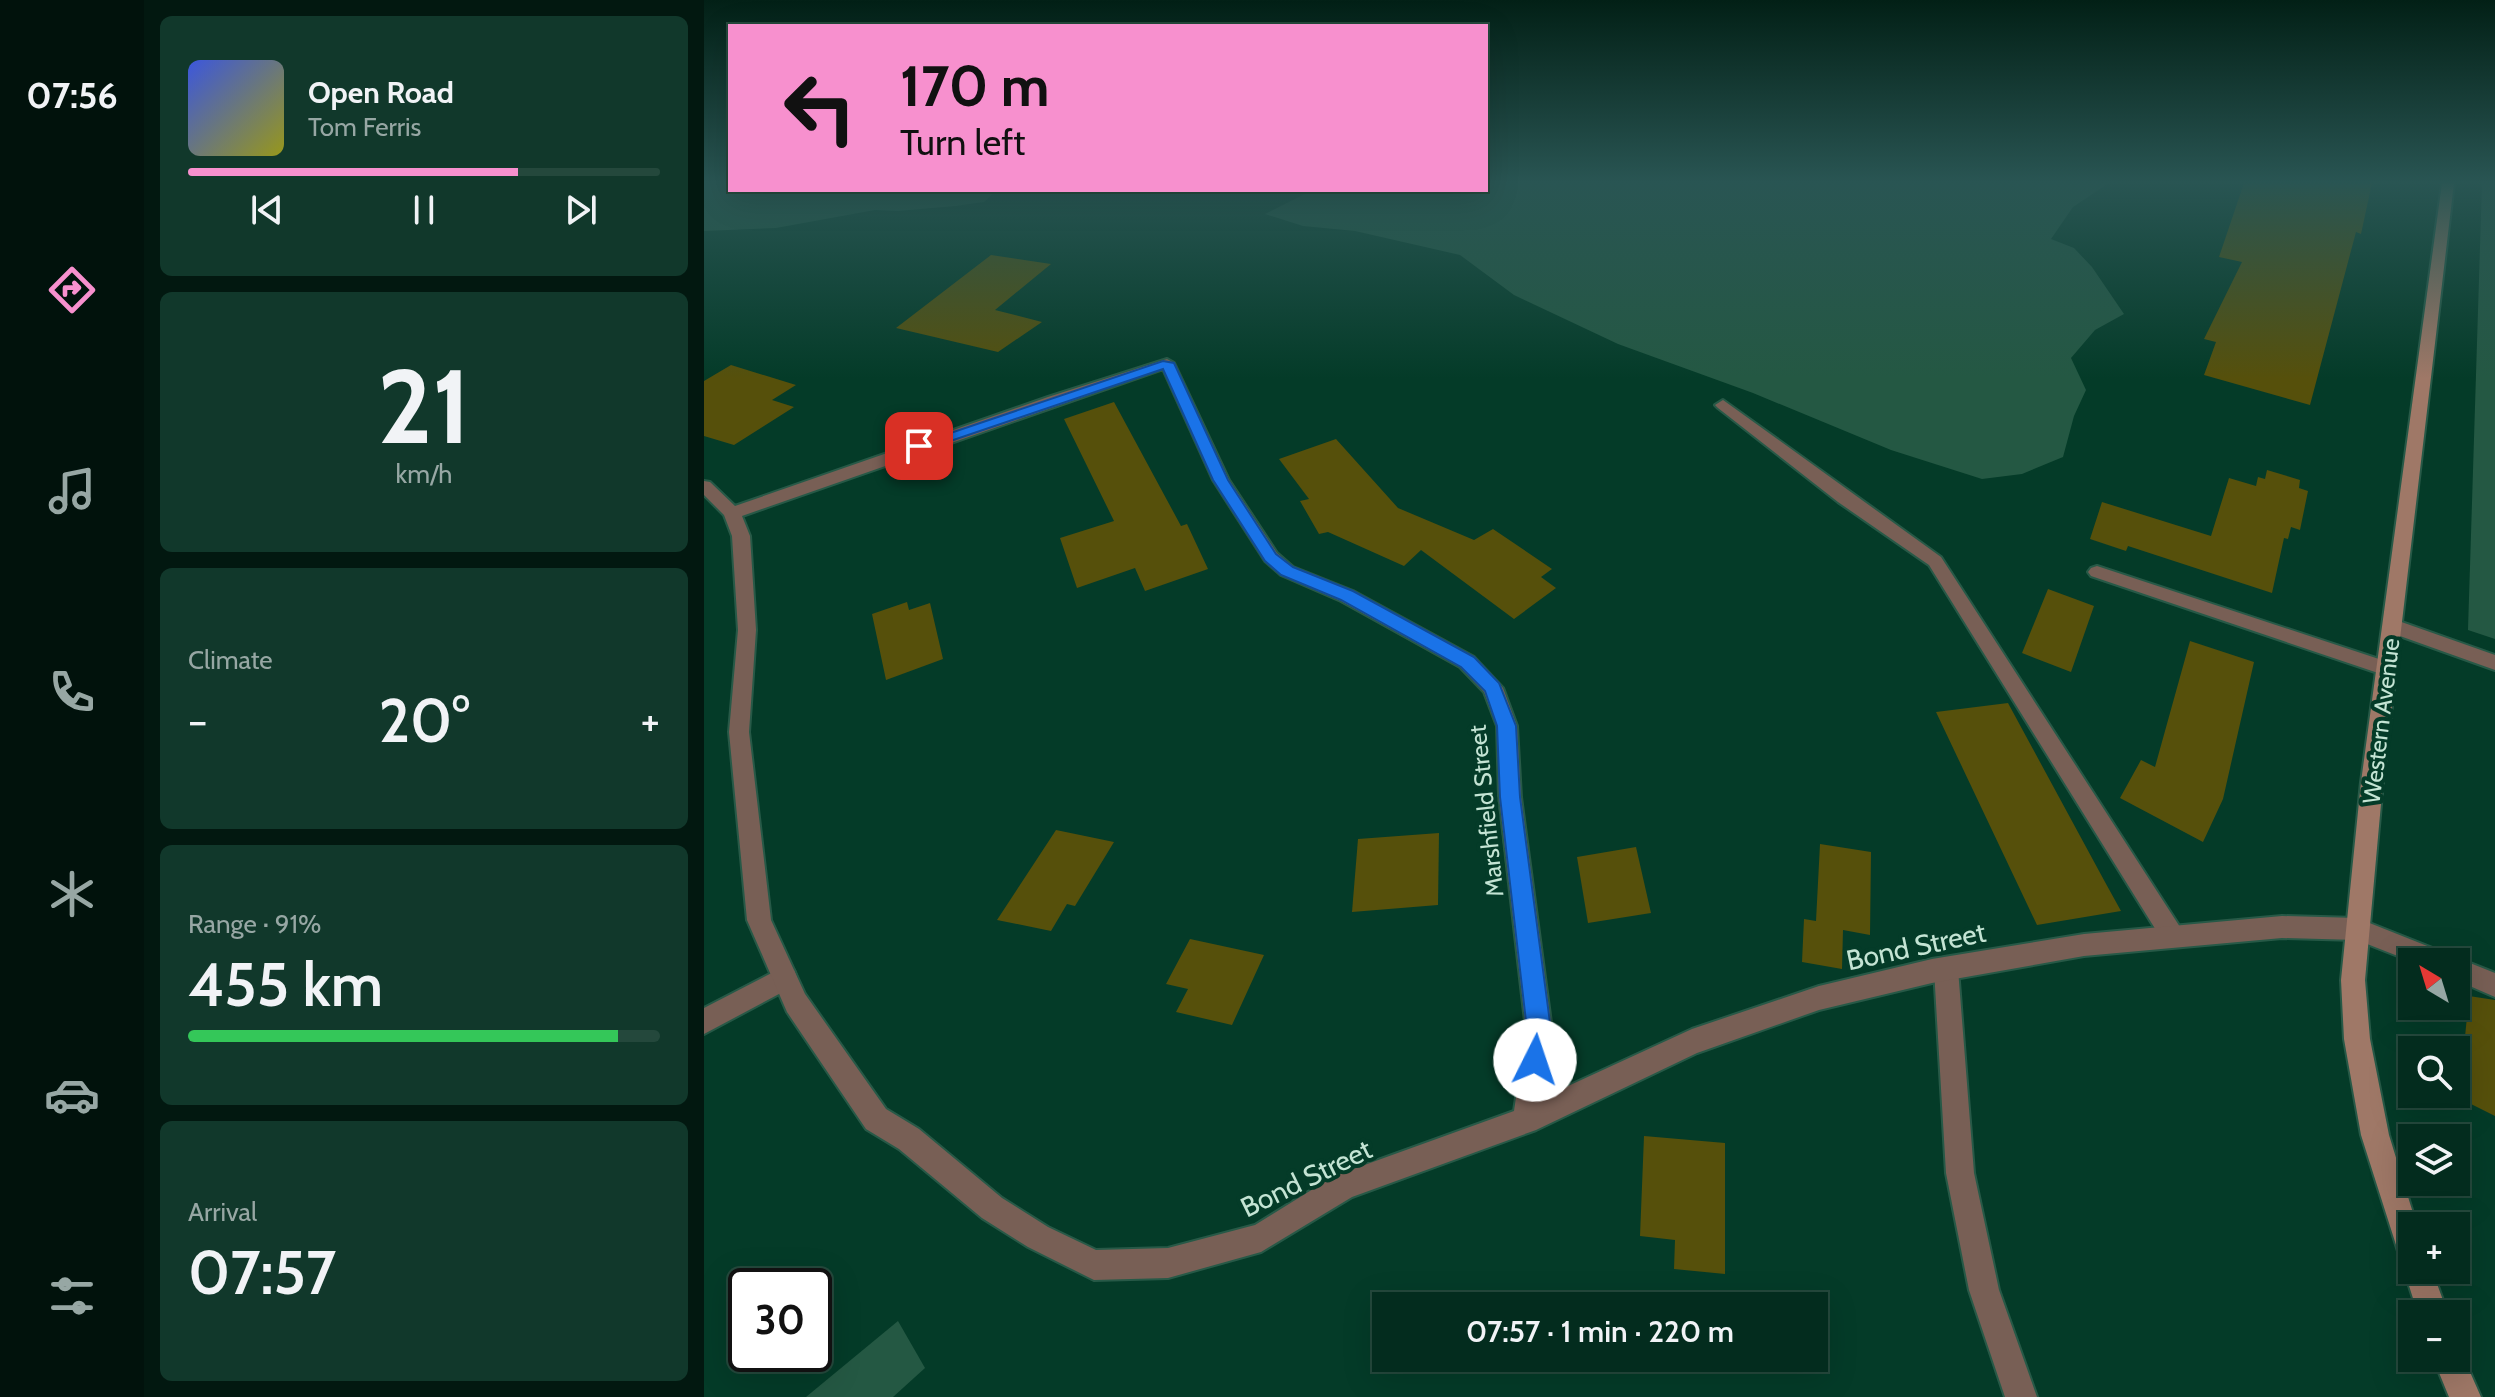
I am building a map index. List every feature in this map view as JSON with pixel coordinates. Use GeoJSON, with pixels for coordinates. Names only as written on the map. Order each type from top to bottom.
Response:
{"type":"FeatureCollection","features":[{"type":"Feature","properties":{"kind":"main road","name":"Western Avenue"},"geometry":{"type":"LineString","coordinates":[[2399,1212],[2375,1135],[2357,1039],[2353,980],[2387,669],[2440,248]]}},
{"type":"Feature","properties":{"kind":"main road"},"geometry":{"type":"LineString","coordinates":[[2454,1372],[2465,1397]]}},
{"type":"Feature","properties":{"kind":"street","name":"Marshfield Street"},"geometry":{"type":"LineString","coordinates":[[732,513],[1167,363],[1221,480],[1271,557],[1287,571],[1347,596],[1467,662],[1493,688],[1507,726],[1510,797],[1539,1030],[1526,1120]]}},
{"type":"Feature","properties":{"kind":"street"},"geometry":{"type":"LineString","coordinates":[[1723,405],[1844,498],[1935,561],[2172,935]]}},
{"type":"Feature","properties":{"kind":"street"},"geometry":{"type":"LineString","coordinates":[[704,486],[732,513]]}},
{"type":"Feature","properties":{"kind":"street","name":"Bond Street"},"geometry":{"type":"LineString","coordinates":[[732,513],[741,536],[747,630],[739,732],[759,920],[796,1003],[876,1119],[909,1139],[992,1208],[1038,1237],[1094,1265],[1168,1263],[1261,1238],[1344,1186],[1526,1120],[1692,1042],[1819,998],[1946,969],[2084,945],[2172,935],[2282,927],[2357,929],[2406,948]]}},
{"type":"Feature","properties":{"kind":"street"},"geometry":{"type":"LineString","coordinates":[[2097,572],[2387,669]]}},
{"type":"Feature","properties":{"kind":"street"},"geometry":{"type":"LineString","coordinates":[[2393,626],[2495,663]]}},
{"type":"Feature","properties":{"kind":"street"},"geometry":{"type":"LineString","coordinates":[[1946,969],[1960,1173],[1984,1290],[2021,1397]]}},
{"type":"Feature","properties":{"kind":"street"},"geometry":{"type":"LineString","coordinates":[[2470,974],[2495,985]]}},
{"type":"Feature","properties":{"kind":"street"},"geometry":{"type":"LineString","coordinates":[[704,1022],[785,978]]}},
{"type":"Feature","properties":{"kind":"green space"},"geometry":{"type":"Polygon","coordinates":[[[1430,248],[2074,248],[2092,267],[2124,314],[2095,330],[2071,358],[2086,390],[2074,416],[2063,457],[2022,474],[1982,479],[1891,450],[1753,393],[1618,344],[1514,295],[1460,255],[1430,248]]]}},
{"type":"Feature","properties":{"kind":"green space"},"geometry":{"type":"Polygon","coordinates":[[[2480,248],[2495,248],[2495,639],[2468,630],[2480,248]]]}},
{"type":"Feature","properties":{"kind":"green space"},"geometry":{"type":"Polygon","coordinates":[[[898,1321],[925,1368],[893,1397],[806,1397],[898,1321]]]}},
{"type":"Feature","properties":{"kind":"building"},"geometry":{"type":"Polygon","coordinates":[[[2222,248],[2352,248],[2310,405],[2204,375],[2216,342],[2204,339],[2242,262],[2219,257],[2222,248]]]}},
{"type":"Feature","properties":{"kind":"building"},"geometry":{"type":"Polygon","coordinates":[[[991,255],[1051,264],[995,310],[1042,322],[998,352],[896,328],[991,255]]]}},
{"type":"Feature","properties":{"kind":"building"},"geometry":{"type":"Polygon","coordinates":[[[731,365],[796,385],[772,400],[794,407],[734,445],[704,436],[704,381],[731,365]]]}},
{"type":"Feature","properties":{"kind":"building"},"geometry":{"type":"Polygon","coordinates":[[[1114,402],[1181,526],[1187,524],[1208,569],[1145,591],[1135,568],[1077,588],[1060,538],[1114,521],[1064,419],[1114,402]]]}},
{"type":"Feature","properties":{"kind":"building"},"geometry":{"type":"Polygon","coordinates":[[[1336,439],[1398,508],[1474,540],[1493,529],[1552,569],[1541,577],[1556,588],[1514,619],[1421,550],[1404,566],[1328,532],[1319,534],[1300,501],[1309,499],[1279,459],[1336,439]]]}},
{"type":"Feature","properties":{"kind":"building"},"geometry":{"type":"Polygon","coordinates":[[[2267,470],[2300,480],[2299,488],[2308,491],[2300,530],[2291,527],[2288,539],[2284,538],[2272,593],[2128,546],[2126,551],[2090,539],[2102,502],[2211,536],[2229,478],[2256,486],[2258,477],[2265,479],[2267,470]]]}},
{"type":"Feature","properties":{"kind":"building"},"geometry":{"type":"Polygon","coordinates":[[[2048,589],[2094,606],[2071,672],[2022,653],[2048,589]]]}},
{"type":"Feature","properties":{"kind":"building"},"geometry":{"type":"Polygon","coordinates":[[[907,602],[909,610],[930,603],[943,659],[886,680],[872,614],[907,602]]]}},
{"type":"Feature","properties":{"kind":"building"},"geometry":{"type":"Polygon","coordinates":[[[2190,641],[2254,662],[2223,799],[2203,842],[2120,798],[2141,760],[2155,767],[2190,641]]]}},
{"type":"Feature","properties":{"kind":"building"},"geometry":{"type":"Polygon","coordinates":[[[2008,703],[2121,911],[2037,925],[1936,712],[2008,703]]]}},
{"type":"Feature","properties":{"kind":"building"},"geometry":{"type":"Polygon","coordinates":[[[1056,830],[1114,842],[1075,906],[1067,904],[1051,931],[997,920],[1056,830]]]}},
{"type":"Feature","properties":{"kind":"building"},"geometry":{"type":"Polygon","coordinates":[[[1439,833],[1438,905],[1352,912],[1358,839],[1439,833]]]}},
{"type":"Feature","properties":{"kind":"building"},"geometry":{"type":"Polygon","coordinates":[[[1820,844],[1871,852],[1870,935],[1843,930],[1842,969],[1802,962],[1804,919],[1816,921],[1820,844]]]}},
{"type":"Feature","properties":{"kind":"building"},"geometry":{"type":"Polygon","coordinates":[[[1636,847],[1651,913],[1588,923],[1577,857],[1636,847]]]}},
{"type":"Feature","properties":{"kind":"building"},"geometry":{"type":"Polygon","coordinates":[[[1190,939],[1264,955],[1232,1025],[1176,1012],[1188,989],[1166,984],[1190,939]]]}},
{"type":"Feature","properties":{"kind":"building"},"geometry":{"type":"Polygon","coordinates":[[[2470,996],[2495,1000],[2495,1116],[2470,1104],[2470,1036],[2465,1036],[2467,1020],[2470,1020],[2470,996]]]}},
{"type":"Feature","properties":{"kind":"building"},"geometry":{"type":"Polygon","coordinates":[[[1644,1136],[1725,1143],[1725,1274],[1674,1269],[1675,1240],[1640,1236],[1644,1136]]]}},
{"type":"Feature","properties":{"kind":"route"},"geometry":{"type":"LineString","coordinates":[[919,446],[1167,363],[1221,480],[1271,557],[1287,571],[1347,596],[1467,662],[1493,688],[1507,726],[1510,797],[1522,911],[1539,1030],[1535,1060]]}}]}
